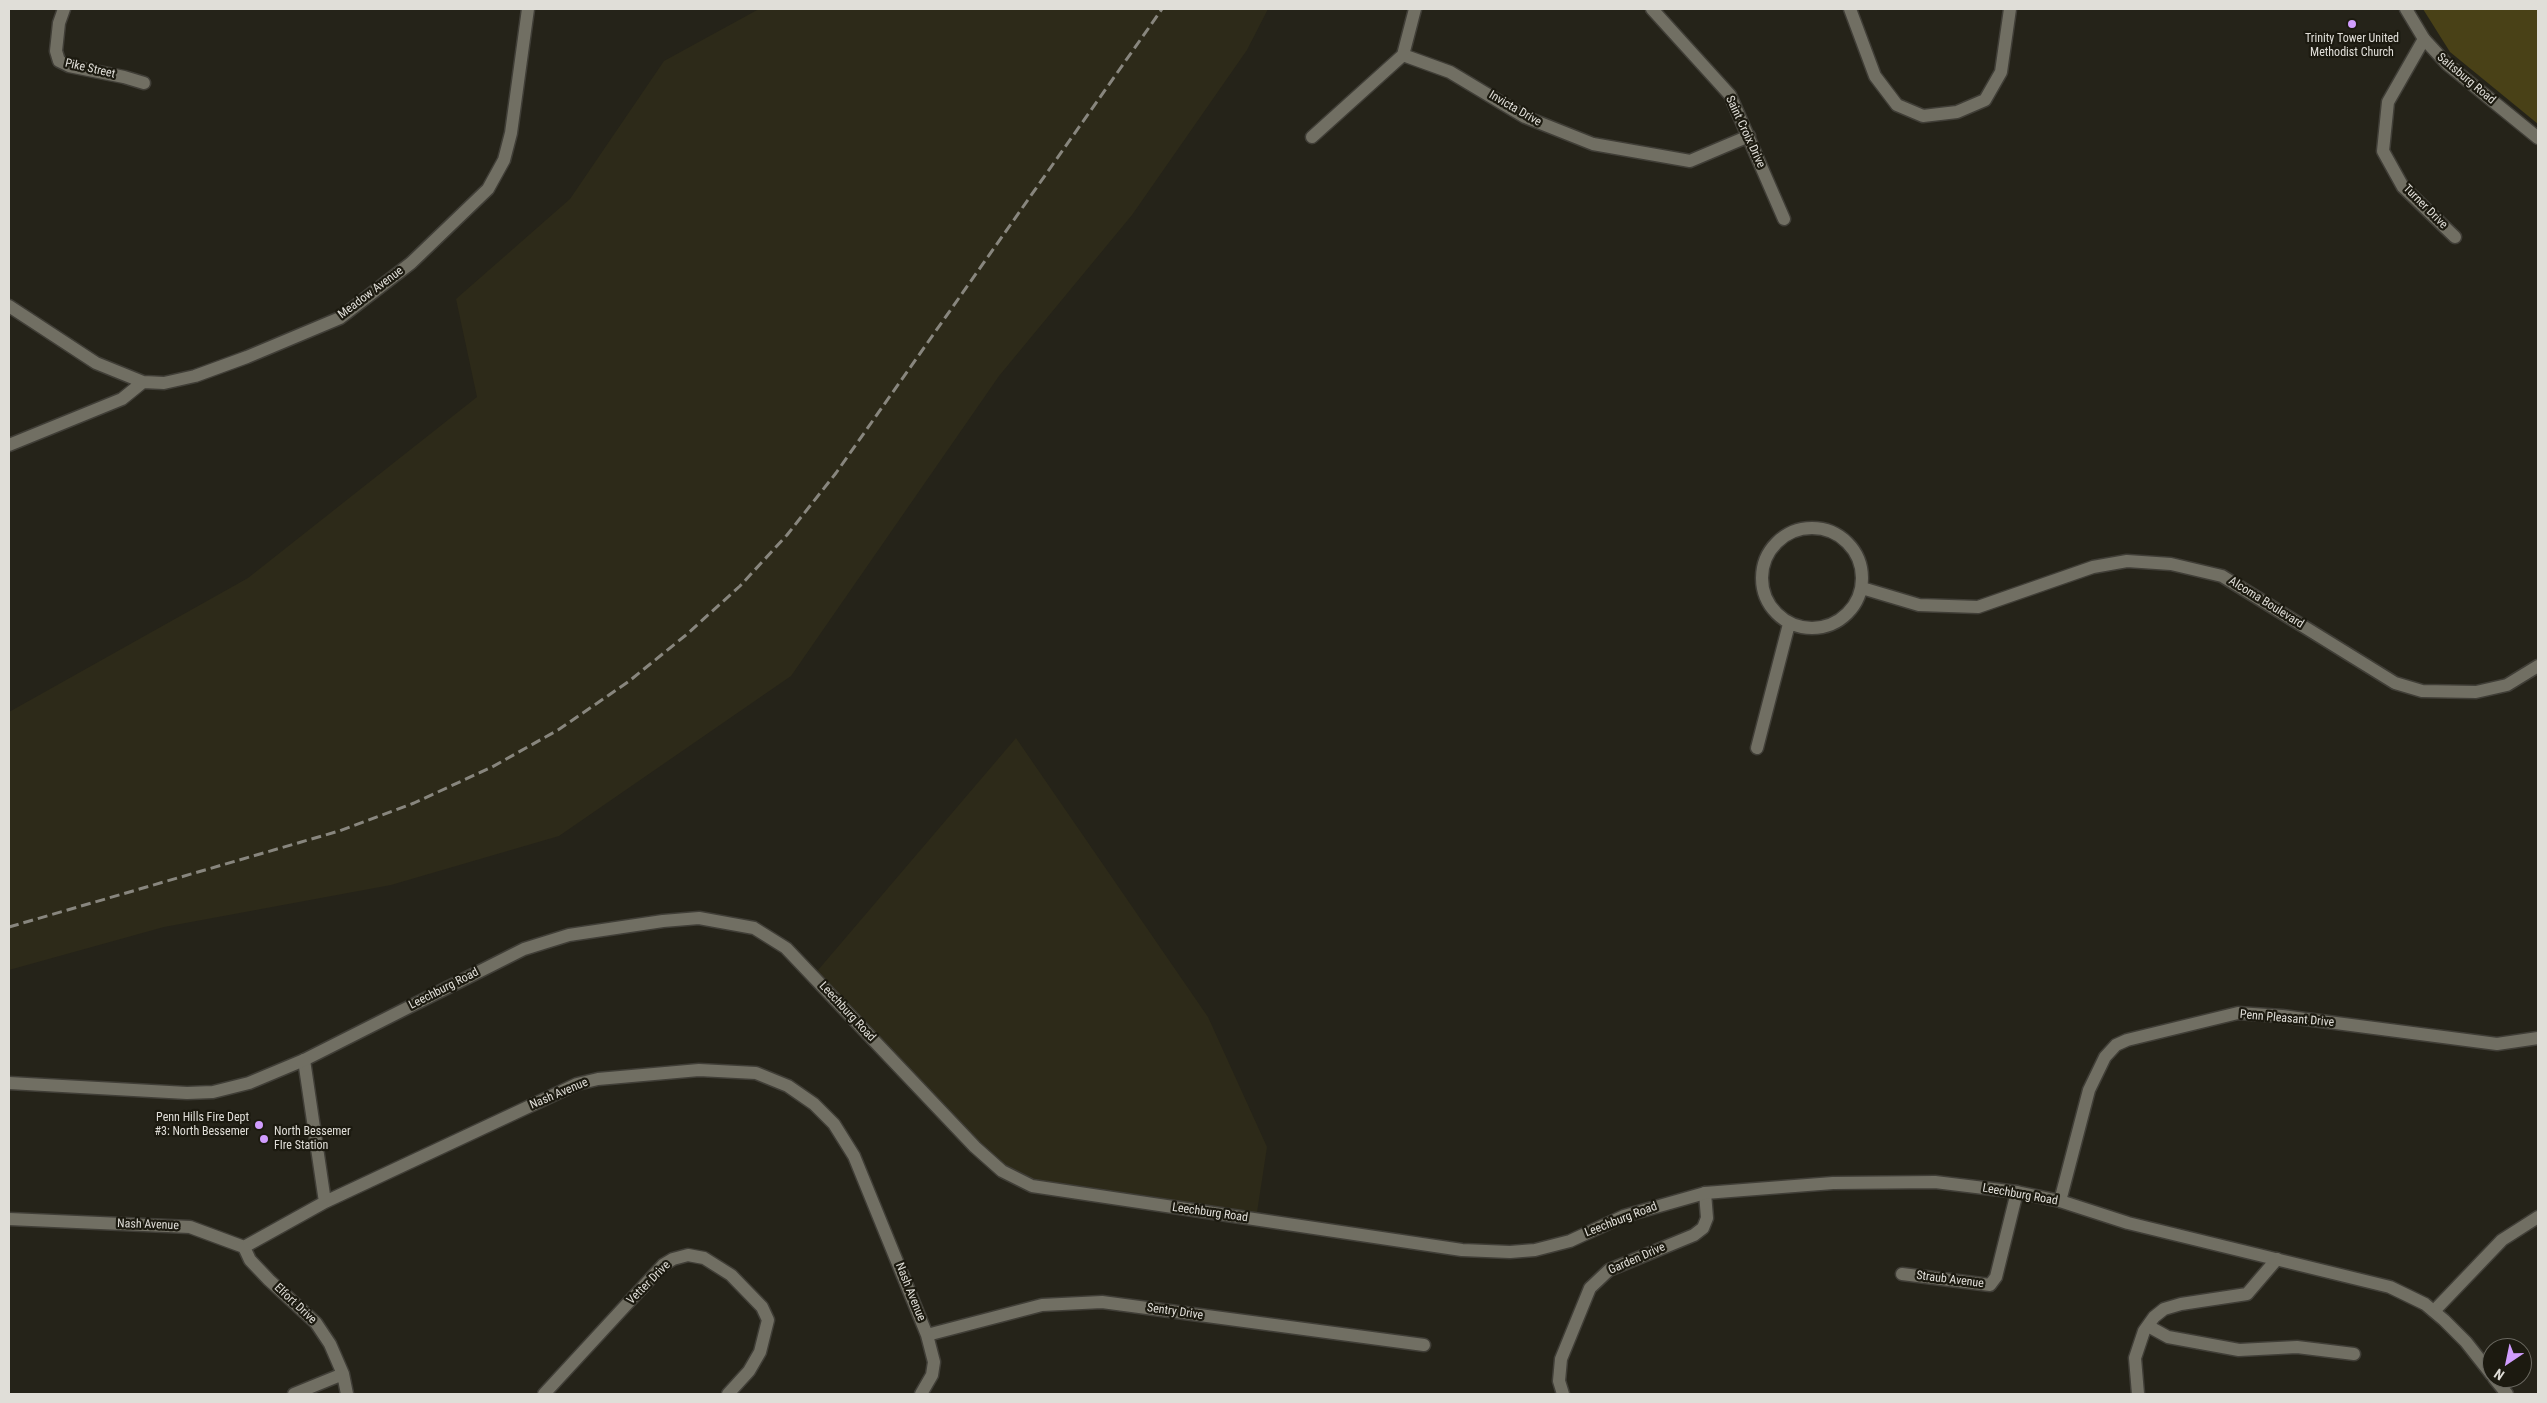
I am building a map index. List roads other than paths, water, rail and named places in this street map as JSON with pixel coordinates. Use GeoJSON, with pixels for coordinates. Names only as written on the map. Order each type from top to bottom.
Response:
{"type":"FeatureCollection","features":[{"type":"Feature","properties":{"kind":"street","name":"Pike Street"},"geometry":{"type":"LineString","coordinates":[[64,9],[59,23],[56,51],[59,61],[69,66],[144,83]]}},
{"type":"Feature","properties":{"kind":"street","name":"Meadow Avenue"},"geometry":{"type":"LineString","coordinates":[[9,306],[96,363],[143,382],[164,383],[195,376],[248,357],[340,318],[411,263],[488,189],[504,160],[511,133],[528,9]]}},
{"type":"Feature","properties":{"kind":"street"},"geometry":{"type":"LineString","coordinates":[[1312,136],[1403,55],[1416,9]]}},
{"type":"Feature","properties":{"kind":"street","name":"Saint Croix Drive"},"geometry":{"type":"LineString","coordinates":[[1652,9],[1730,95],[1784,219]]}},
{"type":"Feature","properties":{"kind":"street"},"geometry":{"type":"LineString","coordinates":[[1850,9],[1875,76],[1897,105],[1922,116],[1957,112],[1985,100],[2001,72],[2010,9]]}},
{"type":"Feature","properties":{"kind":"street","name":"Saltsburg Road"},"geometry":{"type":"LineString","coordinates":[[2406,9],[2424,39],[2464,79],[2538,138]]}},
{"type":"Feature","properties":{"kind":"street","name":"Turner Drive"},"geometry":{"type":"LineString","coordinates":[[2424,39],[2388,102],[2383,151],[2403,187],[2455,237]]}},
{"type":"Feature","properties":{"kind":"street","name":"Invicta Drive"},"geometry":{"type":"LineString","coordinates":[[1403,55],[1450,72],[1532,120],[1594,144],[1690,161],[1749,136]]}},
{"type":"Feature","properties":{"kind":"street"},"geometry":{"type":"LineString","coordinates":[[9,444],[122,399],[143,382]]}},
{"type":"Feature","properties":{"kind":"street"},"geometry":{"type":"LineString","coordinates":[[1814,528],[1832,532],[1847,542],[1856,554],[1862,569],[1862,588],[1851,611],[1837,622],[1817,628],[1789,624],[1776,612],[1763,588],[1764,567],[1768,555],[1776,543],[1788,534],[1802,529],[1814,528]]}},
{"type":"Feature","properties":{"kind":"street","name":"Alcoma Boulevard"},"geometry":{"type":"LineString","coordinates":[[1862,588],[1919,605],[1978,607],[2093,567],[2128,561],[2171,564],[2222,576],[2395,684],[2422,691],[2476,692],[2507,684],[2538,666]]}},
{"type":"Feature","properties":{"kind":"street"},"geometry":{"type":"LineString","coordinates":[[1757,748],[1789,624]]}},
{"type":"Feature","properties":{"kind":"street","name":"Leechburg Road"},"geometry":{"type":"LineString","coordinates":[[9,1083],[187,1094],[213,1092],[249,1083],[304,1060],[524,949],[569,935],[663,921],[699,918],[754,928],[786,948],[975,1147],[1002,1171],[1032,1186],[1462,1250],[1510,1252],[1535,1250],[1570,1241],[1624,1216],[1705,1193],[1851,1183],[1935,1182],[2017,1192],[2060,1201],[2128,1224],[2390,1287],[2425,1304],[2466,1342],[2482,1362]]}},
{"type":"Feature","properties":{"kind":"street","name":"Penn Pleasant Drive"},"geometry":{"type":"LineString","coordinates":[[2060,1201],[2089,1090],[2105,1058],[2116,1045],[2127,1040],[2238,1013],[2282,1016],[2497,1044],[2538,1038]]}},
{"type":"Feature","properties":{"kind":"street"},"geometry":{"type":"LineString","coordinates":[[304,1060],[326,1202]]}},
{"type":"Feature","properties":{"kind":"street","name":"Nash Avenue"},"geometry":{"type":"LineString","coordinates":[[9,1219],[190,1227],[244,1247],[326,1202],[577,1084],[598,1079],[699,1070],[756,1073],[788,1086],[814,1104],[834,1124],[854,1156],[928,1335],[934,1362],[932,1375],[921,1394]]}},
{"type":"Feature","properties":{"kind":"street","name":"Straub Avenue"},"geometry":{"type":"LineString","coordinates":[[1902,1274],[1990,1285],[1996,1277],[2017,1192]]}},
{"type":"Feature","properties":{"kind":"street","name":"Garden Drive"},"geometry":{"type":"LineString","coordinates":[[1563,1394],[1560,1381],[1561,1359],[1590,1288],[1608,1270],[1694,1235],[1703,1228],[1707,1218],[1705,1193]]}},
{"type":"Feature","properties":{"kind":"street"},"geometry":{"type":"LineString","coordinates":[[2434,1312],[2502,1240],[2538,1217]]}},
{"type":"Feature","properties":{"kind":"street","name":"Elfort Drive"},"geometry":{"type":"LineString","coordinates":[[244,1247],[250,1260],[316,1323],[330,1344],[343,1374],[347,1394]]}},
{"type":"Feature","properties":{"kind":"street","name":"Vetter Drive"},"geometry":{"type":"LineString","coordinates":[[544,1394],[663,1265],[673,1259],[688,1255],[704,1258],[731,1275],[762,1307],[768,1320],[760,1352],[749,1371],[728,1394]]}},
{"type":"Feature","properties":{"kind":"street"},"geometry":{"type":"LineString","coordinates":[[2138,1394],[2134,1358],[2148,1326],[2164,1309],[2181,1304],[2247,1294],[2277,1259]]}},
{"type":"Feature","properties":{"kind":"street","name":"Sentry Drive"},"geometry":{"type":"LineString","coordinates":[[928,1335],[1042,1305],[1102,1302],[1424,1345]]}},
{"type":"Feature","properties":{"kind":"street"},"geometry":{"type":"LineString","coordinates":[[2148,1326],[2168,1337],[2240,1350],[2297,1347],[2354,1354]]}},
{"type":"Feature","properties":{"kind":"street"},"geometry":{"type":"LineString","coordinates":[[294,1394],[343,1374]]}},
{"type":"Feature","properties":{"kind":"railway"},"geometry":{"type":"LineString","coordinates":[[9,927],[339,831],[414,803],[492,767],[558,730],[628,682],[686,635],[740,586],[787,535],[836,473],[1162,9]]}},
{"type":"Feature","properties":{"kind":"place","name":"Trinity Tower United Methodist Church"},"geometry":{"type":"Point","coordinates":[2352,24]}},
{"type":"Feature","properties":{"kind":"place","name":"Penn Hills Fire Dept #3: North Bessemer"},"geometry":{"type":"Point","coordinates":[259,1125]}},
{"type":"Feature","properties":{"kind":"place","name":"North Bessemer FIre Station"},"geometry":{"type":"Point","coordinates":[264,1139]}}]}
